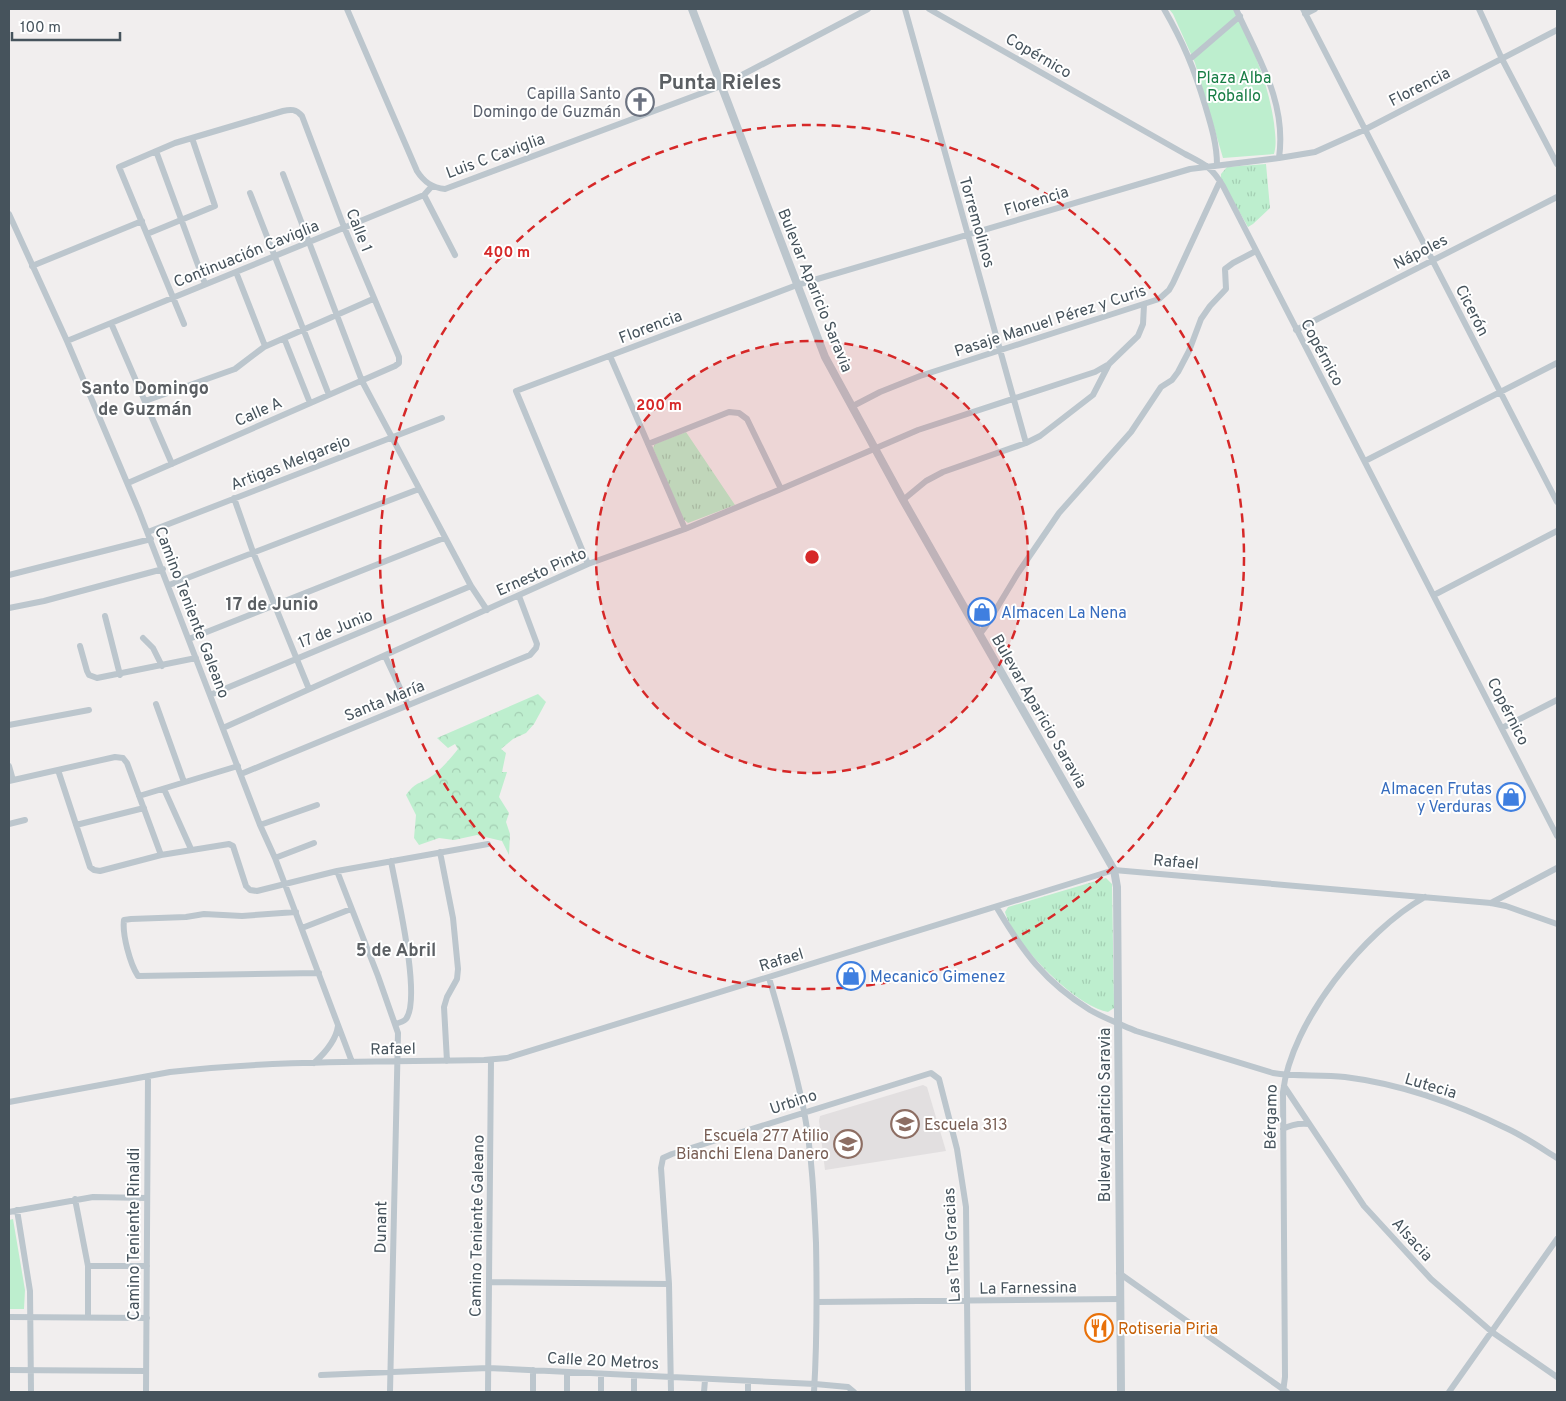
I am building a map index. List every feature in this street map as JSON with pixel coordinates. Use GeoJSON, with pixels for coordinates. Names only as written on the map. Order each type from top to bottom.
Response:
{"type":"FeatureCollection","features":[{"type":"Feature","properties":{"kind":"street"},"geometry":{"type":"LineString","coordinates":[[347,9],[417,171],[432,186]]}},
{"type":"Feature","properties":{"kind":"street","name":"Bulevar Aparicio Saravia"},"geometry":{"type":"LineString","coordinates":[[692,9],[825,357],[853,406],[874,449],[1114,870],[1117,887],[1121,1392]]}},
{"type":"Feature","properties":{"kind":"street","name":"Luis C Caviglia"},"geometry":{"type":"LineString","coordinates":[[432,186],[442,189],[451,188],[721,86],[868,9]]}},
{"type":"Feature","properties":{"kind":"street","name":"Torremolinos"},"geometry":{"type":"LineString","coordinates":[[905,9],[1026,443]]}},
{"type":"Feature","properties":{"kind":"street","name":"Copérnico"},"geometry":{"type":"LineString","coordinates":[[930,9],[1209,166],[1220,181],[1365,460],[1557,836]]}},
{"type":"Feature","properties":{"kind":"street"},"geometry":{"type":"LineString","coordinates":[[1164,9],[1190,59],[1216,146],[1217,165]]}},
{"type":"Feature","properties":{"kind":"street"},"geometry":{"type":"LineString","coordinates":[[1236,9],[1260,57],[1274,97],[1280,133],[1279,158]]}},
{"type":"Feature","properties":{"kind":"street"},"geometry":{"type":"LineString","coordinates":[[1304,11],[1315,9]]}},
{"type":"Feature","properties":{"kind":"street"},"geometry":{"type":"LineString","coordinates":[[1479,9],[1502,59],[1557,164]]}},
{"type":"Feature","properties":{"kind":"street","name":"Cicerón"},"geometry":{"type":"LineString","coordinates":[[1304,11],[1557,502]]}},
{"type":"Feature","properties":{"kind":"street"},"geometry":{"type":"LineString","coordinates":[[1190,59],[1240,16]]}},
{"type":"Feature","properties":{"kind":"street","name":"Florencia"},"geometry":{"type":"LineString","coordinates":[[588,564],[516,391],[797,285],[1190,169],[1315,152],[1364,130],[1557,30]]}},
{"type":"Feature","properties":{"kind":"street","name":"Calle 1"},"geometry":{"type":"LineString","coordinates":[[192,138],[290,109],[295,110],[302,116],[344,228],[399,357],[399,363]]}},
{"type":"Feature","properties":{"kind":"street"},"geometry":{"type":"LineString","coordinates":[[147,234],[215,206],[192,138],[119,167],[184,324]]}},
{"type":"Feature","properties":{"kind":"street"},"geometry":{"type":"LineString","coordinates":[[156,151],[206,284]]}},
{"type":"Feature","properties":{"kind":"street"},"geometry":{"type":"LineString","coordinates":[[284,174],[362,381],[444,538],[487,610]]}},
{"type":"Feature","properties":{"kind":"street","name":"Pasaje Manuel Pérez y Curis"},"geometry":{"type":"LineString","coordinates":[[853,406],[880,392],[920,376],[1159,299],[1169,290],[1220,181]]}},
{"type":"Feature","properties":{"kind":"street","name":"Continuación Caviglia"},"geometry":{"type":"LineString","coordinates":[[67,341],[424,195],[432,186]]}},
{"type":"Feature","properties":{"kind":"street"},"geometry":{"type":"LineString","coordinates":[[250,193],[330,395]]}},
{"type":"Feature","properties":{"kind":"street"},"geometry":{"type":"LineString","coordinates":[[424,195],[455,255]]}},
{"type":"Feature","properties":{"kind":"street","name":"Nápoles"},"geometry":{"type":"LineString","coordinates":[[1296,330],[1557,197]]}},
{"type":"Feature","properties":{"kind":"street","name":"Camino Teniente Galeano"},"geometry":{"type":"LineString","coordinates":[[9,214],[67,341],[151,539],[260,825],[296,912],[352,1062]]}},
{"type":"Feature","properties":{"kind":"street"},"geometry":{"type":"LineString","coordinates":[[32,266],[142,221]]}},
{"type":"Feature","properties":{"kind":"street"},"geometry":{"type":"LineString","coordinates":[[980,634],[1018,573],[1059,513],[1131,432],[1161,388],[1172,380],[1178,372],[1189,352],[1201,319],[1226,289],[1225,269],[1256,251]]}},
{"type":"Feature","properties":{"kind":"street"},"geometry":{"type":"LineString","coordinates":[[236,272],[265,346]]}},
{"type":"Feature","properties":{"kind":"street"},"geometry":{"type":"LineString","coordinates":[[145,401],[235,369],[265,346],[373,299]]}},
{"type":"Feature","properties":{"kind":"street"},"geometry":{"type":"LineString","coordinates":[[903,500],[926,481],[943,472],[1026,443],[1040,436],[1093,395],[1109,364],[1138,336],[1143,324],[1144,305]]}},
{"type":"Feature","properties":{"kind":"street"},"geometry":{"type":"LineString","coordinates":[[111,324],[172,464]]}},
{"type":"Feature","properties":{"kind":"street"},"geometry":{"type":"LineString","coordinates":[[284,338],[310,403]]}},
{"type":"Feature","properties":{"kind":"street"},"geometry":{"type":"LineString","coordinates":[[610,356],[685,529]]}},
{"type":"Feature","properties":{"kind":"street","name":"Calle A"},"geometry":{"type":"LineString","coordinates":[[128,483],[399,363]]}},
{"type":"Feature","properties":{"kind":"street"},"geometry":{"type":"LineString","coordinates":[[1365,460],[1557,363]]}},
{"type":"Feature","properties":{"kind":"street","name":"Ernesto Pinto"},"geometry":{"type":"LineString","coordinates":[[223,728],[588,564],[685,529],[918,430],[1095,372],[1109,364]]}},
{"type":"Feature","properties":{"kind":"street"},"geometry":{"type":"LineString","coordinates":[[648,444],[729,412],[739,413],[747,419],[781,489]]}},
{"type":"Feature","properties":{"kind":"street","name":"Artigas Melgarejo"},"geometry":{"type":"LineString","coordinates":[[148,532],[442,418]]}},
{"type":"Feature","properties":{"kind":"street"},"geometry":{"type":"LineString","coordinates":[[169,585],[419,489]]}},
{"type":"Feature","properties":{"kind":"street"},"geometry":{"type":"LineString","coordinates":[[234,498],[253,552],[309,689]]}},
{"type":"Feature","properties":{"kind":"street"},"geometry":{"type":"LineString","coordinates":[[1434,595],[1557,531]]}},
{"type":"Feature","properties":{"kind":"street"},"geometry":{"type":"LineString","coordinates":[[188,639],[444,538]]}},
{"type":"Feature","properties":{"kind":"street"},"geometry":{"type":"LineString","coordinates":[[9,575],[151,539]]}},
{"type":"Feature","properties":{"kind":"street"},"geometry":{"type":"LineString","coordinates":[[9,608],[44,601],[163,569]]}},
{"type":"Feature","properties":{"kind":"street","name":"17 de Junio"},"geometry":{"type":"LineString","coordinates":[[210,695],[471,586]]}},
{"type":"Feature","properties":{"kind":"street","name":"Santa María"},"geometry":{"type":"LineString","coordinates":[[241,774],[530,655],[536,648],[536,640],[520,596]]}},
{"type":"Feature","properties":{"kind":"street"},"geometry":{"type":"LineString","coordinates":[[105,616],[120,675]]}},
{"type":"Feature","properties":{"kind":"street"},"geometry":{"type":"LineString","coordinates":[[143,638],[153,648],[162,666]]}},
{"type":"Feature","properties":{"kind":"street"},"geometry":{"type":"LineString","coordinates":[[80,646],[87,671],[93,677],[101,678],[196,658]]}},
{"type":"Feature","properties":{"kind":"street"},"geometry":{"type":"LineString","coordinates":[[385,656],[408,705]]}},
{"type":"Feature","properties":{"kind":"street"},"geometry":{"type":"LineString","coordinates":[[1502,728],[1557,700]]}},
{"type":"Feature","properties":{"kind":"street"},"geometry":{"type":"LineString","coordinates":[[156,704],[184,782]]}},
{"type":"Feature","properties":{"kind":"street"},"geometry":{"type":"LineString","coordinates":[[9,725],[89,710]]}},
{"type":"Feature","properties":{"kind":"street"},"geometry":{"type":"LineString","coordinates":[[9,766],[11,781],[115,757],[124,758],[161,855]]}},
{"type":"Feature","properties":{"kind":"street"},"geometry":{"type":"LineString","coordinates":[[139,796],[238,766]]}},
{"type":"Feature","properties":{"kind":"street"},"geometry":{"type":"LineString","coordinates":[[58,770],[90,867],[94,870],[100,871],[191,849],[229,844],[233,846],[246,886],[250,890],[257,891],[337,871],[488,844]]}},
{"type":"Feature","properties":{"kind":"street"},"geometry":{"type":"LineString","coordinates":[[164,789],[191,849]]}},
{"type":"Feature","properties":{"kind":"street"},"geometry":{"type":"LineString","coordinates":[[260,825],[317,805]]}},
{"type":"Feature","properties":{"kind":"street"},"geometry":{"type":"LineString","coordinates":[[76,825],[144,808]]}},
{"type":"Feature","properties":{"kind":"street"},"geometry":{"type":"LineString","coordinates":[[9,824],[25,820]]}},
{"type":"Feature","properties":{"kind":"street"},"geometry":{"type":"LineString","coordinates":[[275,858],[314,843]]}},
{"type":"Feature","properties":{"kind":"street"},"geometry":{"type":"LineString","coordinates":[[440,852],[454,918],[458,956],[457,979],[444,1007],[447,1061]]}},
{"type":"Feature","properties":{"kind":"street"},"geometry":{"type":"LineString","coordinates":[[390,861],[410,967],[411,988],[407,1017],[402,1022],[395,1024]]}},
{"type":"Feature","properties":{"kind":"street"},"geometry":{"type":"LineString","coordinates":[[1491,903],[1557,868]]}},
{"type":"Feature","properties":{"kind":"street","name":"Rafael"},"geometry":{"type":"LineString","coordinates":[[9,1102],[148,1076],[191,1070],[314,1063],[491,1060],[517,1056],[1114,870],[1491,903],[1506,906],[1557,924]]}},
{"type":"Feature","properties":{"kind":"street","name":"Dunant"},"geometry":{"type":"LineString","coordinates":[[337,871],[398,1033],[390,1392]]}},
{"type":"Feature","properties":{"kind":"street","name":"Bérgamo"},"geometry":{"type":"LineString","coordinates":[[1285,1392],[1283,1129],[1285,1075],[1294,1050],[1309,1020],[1341,973],[1374,936],[1407,908],[1424,897]]}},
{"type":"Feature","properties":{"kind":"street"},"geometry":{"type":"LineString","coordinates":[[302,928],[351,908]]}},
{"type":"Feature","properties":{"kind":"street"},"geometry":{"type":"LineString","coordinates":[[997,908],[1029,958],[1050,980],[1090,1010],[1136,1031],[1285,1075]]}},
{"type":"Feature","properties":{"kind":"street"},"geometry":{"type":"LineString","coordinates":[[296,912],[242,916],[204,914],[186,917],[124,920],[124,931],[128,951],[138,976],[319,973]]}},
{"type":"Feature","properties":{"kind":"street"},"geometry":{"type":"LineString","coordinates":[[769,978],[804,1112],[810,1158],[814,1204],[817,1302],[814,1392]]}},
{"type":"Feature","properties":{"kind":"street"},"geometry":{"type":"LineString","coordinates":[[314,1063],[322,1056],[335,1038],[338,1025]]}},
{"type":"Feature","properties":{"kind":"street","name":"Camino Teniente Galeano"},"geometry":{"type":"LineString","coordinates":[[488,1392],[491,1060]]}},
{"type":"Feature","properties":{"kind":"street","name":"Urbino"},"geometry":{"type":"LineString","coordinates":[[669,1284],[661,1168],[663,1158],[931,1072]]}},
{"type":"Feature","properties":{"kind":"street","name":"Las Tres Gracias"},"geometry":{"type":"LineString","coordinates":[[931,1072],[939,1079],[958,1159],[966,1207],[968,1392]]}},
{"type":"Feature","properties":{"kind":"street","name":"Lutecia"},"geometry":{"type":"LineString","coordinates":[[1285,1075],[1302,1074],[1345,1077],[1422,1094],[1461,1108],[1509,1130],[1557,1158]]}},
{"type":"Feature","properties":{"kind":"street","name":"Camino Teniente Rinaldi"},"geometry":{"type":"LineString","coordinates":[[146,1392],[148,1076]]}},
{"type":"Feature","properties":{"kind":"street","name":"Alsacia"},"geometry":{"type":"LineString","coordinates":[[1284,1086],[1364,1206],[1431,1279],[1492,1332],[1557,1377]]}},
{"type":"Feature","properties":{"kind":"street"},"geometry":{"type":"LineString","coordinates":[[1283,1129],[1289,1125],[1299,1123],[1309,1124]]}},
{"type":"Feature","properties":{"kind":"street"},"geometry":{"type":"LineString","coordinates":[[9,1212],[93,1197],[147,1198]]}},
{"type":"Feature","properties":{"kind":"street"},"geometry":{"type":"LineString","coordinates":[[75,1199],[88,1266],[88,1317]]}},
{"type":"Feature","properties":{"kind":"street"},"geometry":{"type":"LineString","coordinates":[[17,1210],[30,1290],[31,1392]]}},
{"type":"Feature","properties":{"kind":"street"},"geometry":{"type":"LineString","coordinates":[[1449,1392],[1557,1239]]}},
{"type":"Feature","properties":{"kind":"street"},"geometry":{"type":"LineString","coordinates":[[88,1266],[147,1266]]}},
{"type":"Feature","properties":{"kind":"street"},"geometry":{"type":"LineString","coordinates":[[1119,1273],[1285,1392]]}},
{"type":"Feature","properties":{"kind":"street"},"geometry":{"type":"LineString","coordinates":[[489,1282],[669,1284],[671,1392]]}},
{"type":"Feature","properties":{"kind":"street","name":"La Farnessina"},"geometry":{"type":"LineString","coordinates":[[817,1302],[1120,1299]]}},
{"type":"Feature","properties":{"kind":"street"},"geometry":{"type":"LineString","coordinates":[[9,1317],[146,1318]]}},
{"type":"Feature","properties":{"kind":"street","name":"Calle 20 Metros"},"geometry":{"type":"LineString","coordinates":[[321,1375],[488,1368],[815,1384],[848,1387],[854,1392]]}},
{"type":"Feature","properties":{"kind":"street"},"geometry":{"type":"LineString","coordinates":[[9,1370],[146,1371]]}},
{"type":"Feature","properties":{"kind":"street"},"geometry":{"type":"LineString","coordinates":[[533,1370],[533,1392]]}},
{"type":"Feature","properties":{"kind":"street"},"geometry":{"type":"LineString","coordinates":[[566,1372],[567,1392]]}},
{"type":"Feature","properties":{"kind":"street"},"geometry":{"type":"LineString","coordinates":[[600,1374],[601,1392]]}},
{"type":"Feature","properties":{"kind":"street"},"geometry":{"type":"LineString","coordinates":[[634,1376],[634,1392]]}},
{"type":"Feature","properties":{"kind":"street"},"geometry":{"type":"LineString","coordinates":[[704,1392],[705,1380]]}},
{"type":"Feature","properties":{"kind":"street"},"geometry":{"type":"LineString","coordinates":[[748,1382],[748,1392]]}},
{"type":"Feature","properties":{"kind":"shaded area"},"geometry":{"type":"Polygon","coordinates":[[[923,1085],[927,1087],[946,1151],[825,1170],[820,1116],[923,1085]]]}},
{"type":"Feature","properties":{"kind":"green space","name":"Plaza Alba Roballo"},"geometry":{"type":"Polygon","coordinates":[[[1169,9],[1234,9],[1253,50],[1268,93],[1275,131],[1274,154],[1223,158],[1195,63],[1169,9]]]}},
{"type":"Feature","properties":{"kind":"green space"},"geometry":{"type":"Polygon","coordinates":[[[1266,164],[1270,208],[1248,227],[1221,180],[1221,174],[1227,167],[1266,164]]]}},
{"type":"Feature","properties":{"kind":"green space"},"geometry":{"type":"Polygon","coordinates":[[[686,432],[735,505],[688,523],[683,519],[653,448],[655,444],[686,432]]]}},
{"type":"Feature","properties":{"kind":"green space"},"geometry":{"type":"Polygon","coordinates":[[[538,694],[546,702],[534,724],[526,733],[513,739],[501,749],[506,753],[502,772],[507,772],[499,797],[509,813],[506,822],[510,834],[509,855],[502,841],[477,835],[454,840],[439,838],[419,845],[414,838],[416,815],[406,795],[415,786],[437,772],[458,749],[455,744],[448,748],[437,738],[538,694]]]}},
{"type":"Feature","properties":{"kind":"green space"},"geometry":{"type":"Polygon","coordinates":[[[1106,878],[1112,884],[1114,1004],[1114,1008],[1108,1012],[1095,1008],[1080,999],[1048,972],[1020,940],[1010,925],[1005,912],[1008,907],[1106,878]]]}},
{"type":"Feature","properties":{"kind":"green space"},"geometry":{"type":"Polygon","coordinates":[[[13,1219],[25,1290],[24,1309],[9,1309],[9,1220],[13,1219]]]}},
{"type":"Feature","properties":{"kind":"place","name":"Capilla Santo Domingo de Guzmán"},"geometry":{"type":"Point","coordinates":[640,102]}},
{"type":"Feature","properties":{"kind":"place","name":"Almacen La Nena"},"geometry":{"type":"Point","coordinates":[982,612]}},
{"type":"Feature","properties":{"kind":"place","name":"Almacen Frutas y Verduras"},"geometry":{"type":"Point","coordinates":[1511,797]}},
{"type":"Feature","properties":{"kind":"place","name":"Mecanico Gimenez"},"geometry":{"type":"Point","coordinates":[851,976]}},
{"type":"Feature","properties":{"kind":"place","name":"Escuela 313"},"geometry":{"type":"Point","coordinates":[905,1124]}},
{"type":"Feature","properties":{"kind":"place","name":"Escuela 277 Atilio Bianchi Elena Danero"},"geometry":{"type":"Point","coordinates":[848,1144]}},
{"type":"Feature","properties":{"kind":"place","name":"Rotiseria Piria"},"geometry":{"type":"Point","coordinates":[1099,1328]}},
{"type":"Feature","properties":{"kind":"district","name":"Punta Rieles"},"geometry":{"type":"Point","coordinates":[720,82]}},
{"type":"Feature","properties":{"kind":"district","name":"Santo Domingo de Guzmán"},"geometry":{"type":"Point","coordinates":[145,398]}},
{"type":"Feature","properties":{"kind":"district","name":"17 de Junio"},"geometry":{"type":"Point","coordinates":[272,604]}},
{"type":"Feature","properties":{"kind":"district","name":"5 de Abril"},"geometry":{"type":"Point","coordinates":[396,950]}}]}
